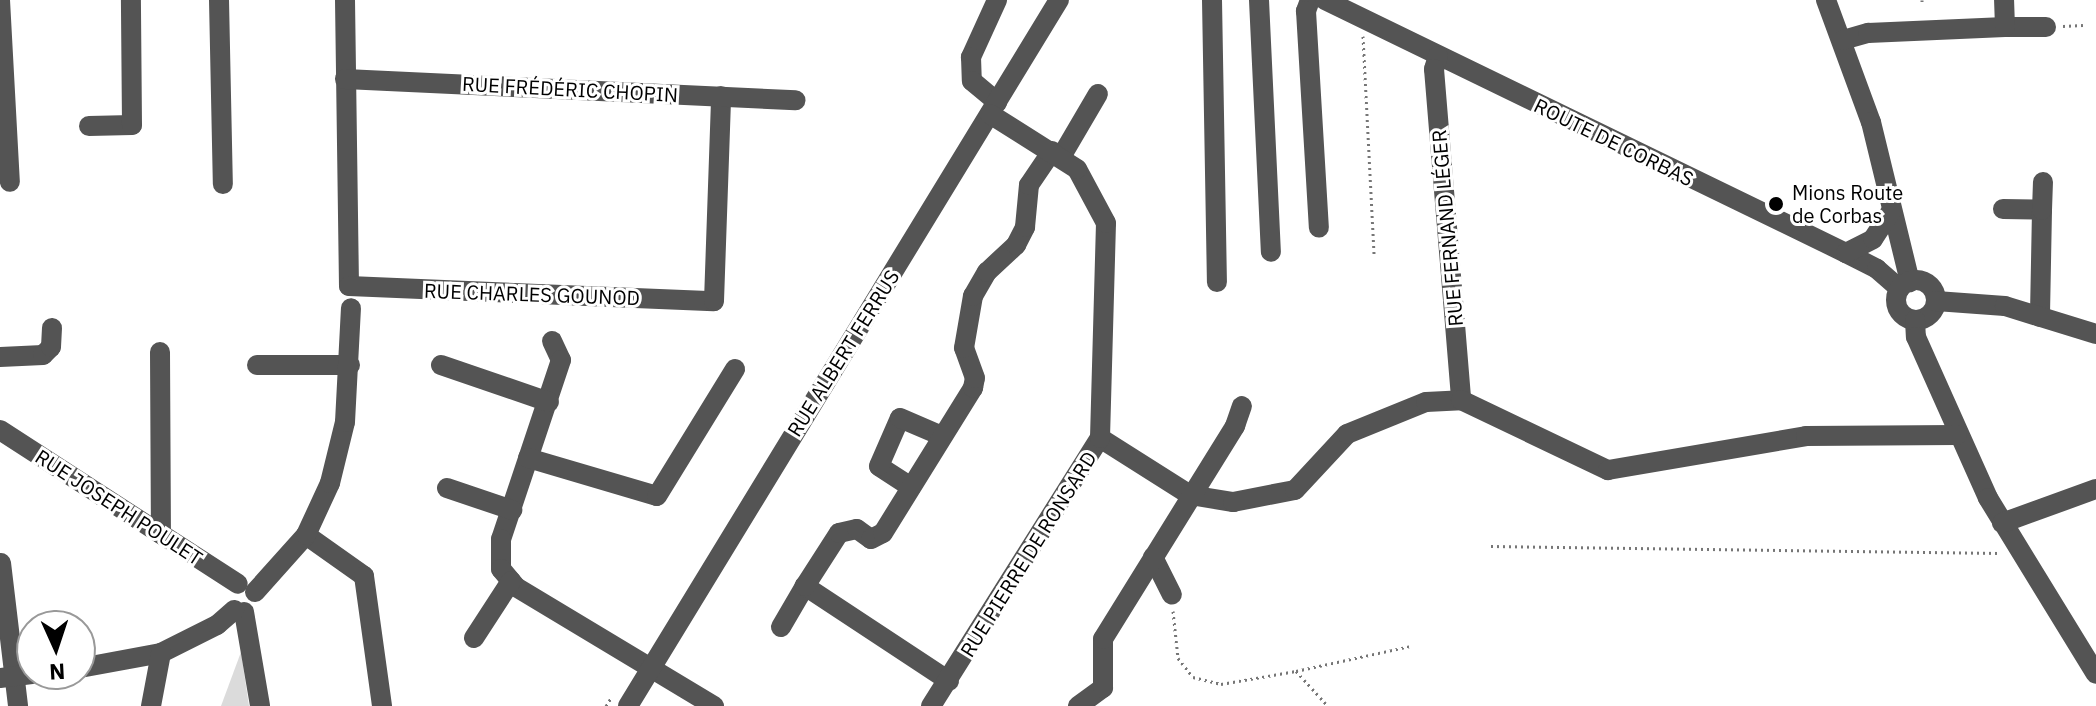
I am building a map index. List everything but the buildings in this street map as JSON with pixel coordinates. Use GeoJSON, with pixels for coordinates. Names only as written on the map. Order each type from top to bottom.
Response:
{"type":"FeatureCollection","features":[{"type":"Feature","properties":{"kind":"street"},"geometry":{"type":"LineString","coordinates":[[0,0],[10,182]]}},
{"type":"Feature","properties":{"kind":"street"},"geometry":{"type":"LineString","coordinates":[[89,126],[132,125],[131,0]]}},
{"type":"Feature","properties":{"kind":"street"},"geometry":{"type":"LineString","coordinates":[[219,0],[223,184]]}},
{"type":"Feature","properties":{"kind":"street"},"geometry":{"type":"LineString","coordinates":[[345,0],[345,79]]}},
{"type":"Feature","properties":{"kind":"street","name":"RUE PIERRE DE RONSARD"},"geometry":{"type":"LineString","coordinates":[[931,706],[1100,438],[1109,241],[1090,187],[1056,154],[994,108],[972,81],[971,57],[997,0]]}},
{"type":"Feature","properties":{"kind":"street","name":"RUE ALBERT FERRUS"},"geometry":{"type":"LineString","coordinates":[[628,706],[1059,0]]}},
{"type":"Feature","properties":{"kind":"street"},"geometry":{"type":"LineString","coordinates":[[1212,0],[1217,282]]}},
{"type":"Feature","properties":{"kind":"street"},"geometry":{"type":"LineString","coordinates":[[1259,0],[1271,252]]}},
{"type":"Feature","properties":{"kind":"street"},"geometry":{"type":"LineString","coordinates":[[1310,0],[1306,11],[1319,228]]}},
{"type":"Feature","properties":{"kind":"street","name":"ROUTE DE CORBAS"},"geometry":{"type":"LineString","coordinates":[[1325,0],[1846,253],[1905,286]]}},
{"type":"Feature","properties":{"kind":"street"},"geometry":{"type":"LineString","coordinates":[[1826,0],[1871,122],[1905,286],[1897,307],[1915,320]]}},
{"type":"Feature","properties":{"kind":"street"},"geometry":{"type":"LineString","coordinates":[[2004,0],[2005,27]]}},
{"type":"Feature","properties":{"kind":"street"},"geometry":{"type":"LineString","coordinates":[[1843,40],[1868,33],[2052,26]]}},
{"type":"Feature","properties":{"kind":"street","name":"RUE FERNAND LÉGER"},"geometry":{"type":"LineString","coordinates":[[1438,56],[1434,69],[1461,400]]}},
{"type":"Feature","properties":{"kind":"street","name":"RUE FRÉDÉRIC CHOPIN"},"geometry":{"type":"LineString","coordinates":[[345,79],[796,100]]}},
{"type":"Feature","properties":{"kind":"street","name":"RUE CHARLES GOUNOD"},"geometry":{"type":"LineString","coordinates":[[345,79],[349,286],[714,301],[721,96]]}},
{"type":"Feature","properties":{"kind":"street"},"geometry":{"type":"LineString","coordinates":[[781,627],[839,533],[857,529],[878,538],[942,436],[975,378],[964,348],[973,296],[987,272],[1016,245],[1025,227],[1029,185],[1056,154],[1098,94]]}},
{"type":"Feature","properties":{"kind":"street"},"geometry":{"type":"LineString","coordinates":[[2040,317],[2043,182]]}},
{"type":"Feature","properties":{"kind":"street"},"geometry":{"type":"LineString","coordinates":[[2003,209],[2042,210]]}},
{"type":"Feature","properties":{"kind":"street"},"geometry":{"type":"LineString","coordinates":[[1846,253],[1879,233],[1891,211]]}},
{"type":"Feature","properties":{"kind":"street"},"geometry":{"type":"LineString","coordinates":[[1905,286],[1928,285],[1936,301],[1932,312],[1915,320]]}},
{"type":"Feature","properties":{"kind":"street"},"geometry":{"type":"LineString","coordinates":[[1936,301],[2005,306],[2096,334]]}},
{"type":"Feature","properties":{"kind":"street"},"geometry":{"type":"LineString","coordinates":[[260,706],[239,611],[231,597],[246,588],[306,535],[330,483],[345,422],[351,308]]}},
{"type":"Feature","properties":{"kind":"street"},"geometry":{"type":"LineString","coordinates":[[1915,320],[1916,337],[1957,435],[2002,523],[2096,674]]}},
{"type":"Feature","properties":{"kind":"street"},"geometry":{"type":"LineString","coordinates":[[0,357],[43,355],[51,347],[52,328]]}},
{"type":"Feature","properties":{"kind":"street"},"geometry":{"type":"LineString","coordinates":[[552,341],[561,360],[501,539],[501,569],[511,581],[714,706]]}},
{"type":"Feature","properties":{"kind":"street"},"geometry":{"type":"LineString","coordinates":[[160,352],[161,534]]}},
{"type":"Feature","properties":{"kind":"street"},"geometry":{"type":"LineString","coordinates":[[257,365],[350,365]]}},
{"type":"Feature","properties":{"kind":"street"},"geometry":{"type":"LineString","coordinates":[[441,365],[549,402]]}},
{"type":"Feature","properties":{"kind":"street"},"geometry":{"type":"LineString","coordinates":[[528,458],[657,496],[735,369]]}},
{"type":"Feature","properties":{"kind":"street"},"geometry":{"type":"LineString","coordinates":[[1100,438],[1190,495],[1233,502],[1295,490],[1347,434],[1426,402],[1461,400],[1608,470],[1806,436],[1957,435]]}},
{"type":"Feature","properties":{"kind":"street"},"geometry":{"type":"LineString","coordinates":[[1078,706],[1103,688],[1103,639],[1242,406]]}},
{"type":"Feature","properties":{"kind":"street"},"geometry":{"type":"LineString","coordinates":[[911,487],[879,466],[900,418],[942,436]]}},
{"type":"Feature","properties":{"kind":"street","name":"RUE JOSEPH POULET"},"geometry":{"type":"LineString","coordinates":[[0,430],[246,588]]}},
{"type":"Feature","properties":{"kind":"street"},"geometry":{"type":"LineString","coordinates":[[447,488],[512,510]]}},
{"type":"Feature","properties":{"kind":"street"},"geometry":{"type":"LineString","coordinates":[[2002,523],[2096,489]]}},
{"type":"Feature","properties":{"kind":"street"},"geometry":{"type":"LineString","coordinates":[[306,535],[364,576],[382,706]]}},
{"type":"Feature","properties":{"kind":"street"},"geometry":{"type":"LineString","coordinates":[[1153,557],[1172,595]]}},
{"type":"Feature","properties":{"kind":"street"},"geometry":{"type":"LineString","coordinates":[[1,563],[18,706]]}},
{"type":"Feature","properties":{"kind":"street"},"geometry":{"type":"LineString","coordinates":[[474,638],[511,581]]}},
{"type":"Feature","properties":{"kind":"street"},"geometry":{"type":"LineString","coordinates":[[805,586],[949,681]]}},
{"type":"Feature","properties":{"kind":"street"},"geometry":{"type":"LineString","coordinates":[[96,665],[161,653],[239,611]]}},
{"type":"Feature","properties":{"kind":"street"},"geometry":{"type":"LineString","coordinates":[[151,706],[161,653]]}},
{"type":"Feature","properties":{"kind":"path"},"geometry":{"type":"LineString","coordinates":[[1367,21],[1363,38],[1374,255]]}},
{"type":"Feature","properties":{"kind":"path"},"geometry":{"type":"LineString","coordinates":[[2052,26],[2083,25]]}},
{"type":"Feature","properties":{"kind":"path"},"geometry":{"type":"LineString","coordinates":[[1491,546],[2020,551]]}},
{"type":"Feature","properties":{"kind":"path"},"geometry":{"type":"LineString","coordinates":[[1172,595],[1178,658],[1193,677],[1221,684],[1411,646]]}},
{"type":"Feature","properties":{"kind":"path"},"geometry":{"type":"LineString","coordinates":[[1296,671],[1328,706]]}},
{"type":"Feature","properties":{"kind":"shaded area"},"geometry":{"type":"Polygon","coordinates":[[[241,652],[249,706],[221,706],[241,652]]]}},
{"type":"Feature","properties":{"kind":"place","name":"Mions Route de Corbas"},"geometry":{"type":"Point","coordinates":[1776,204]}}]}
